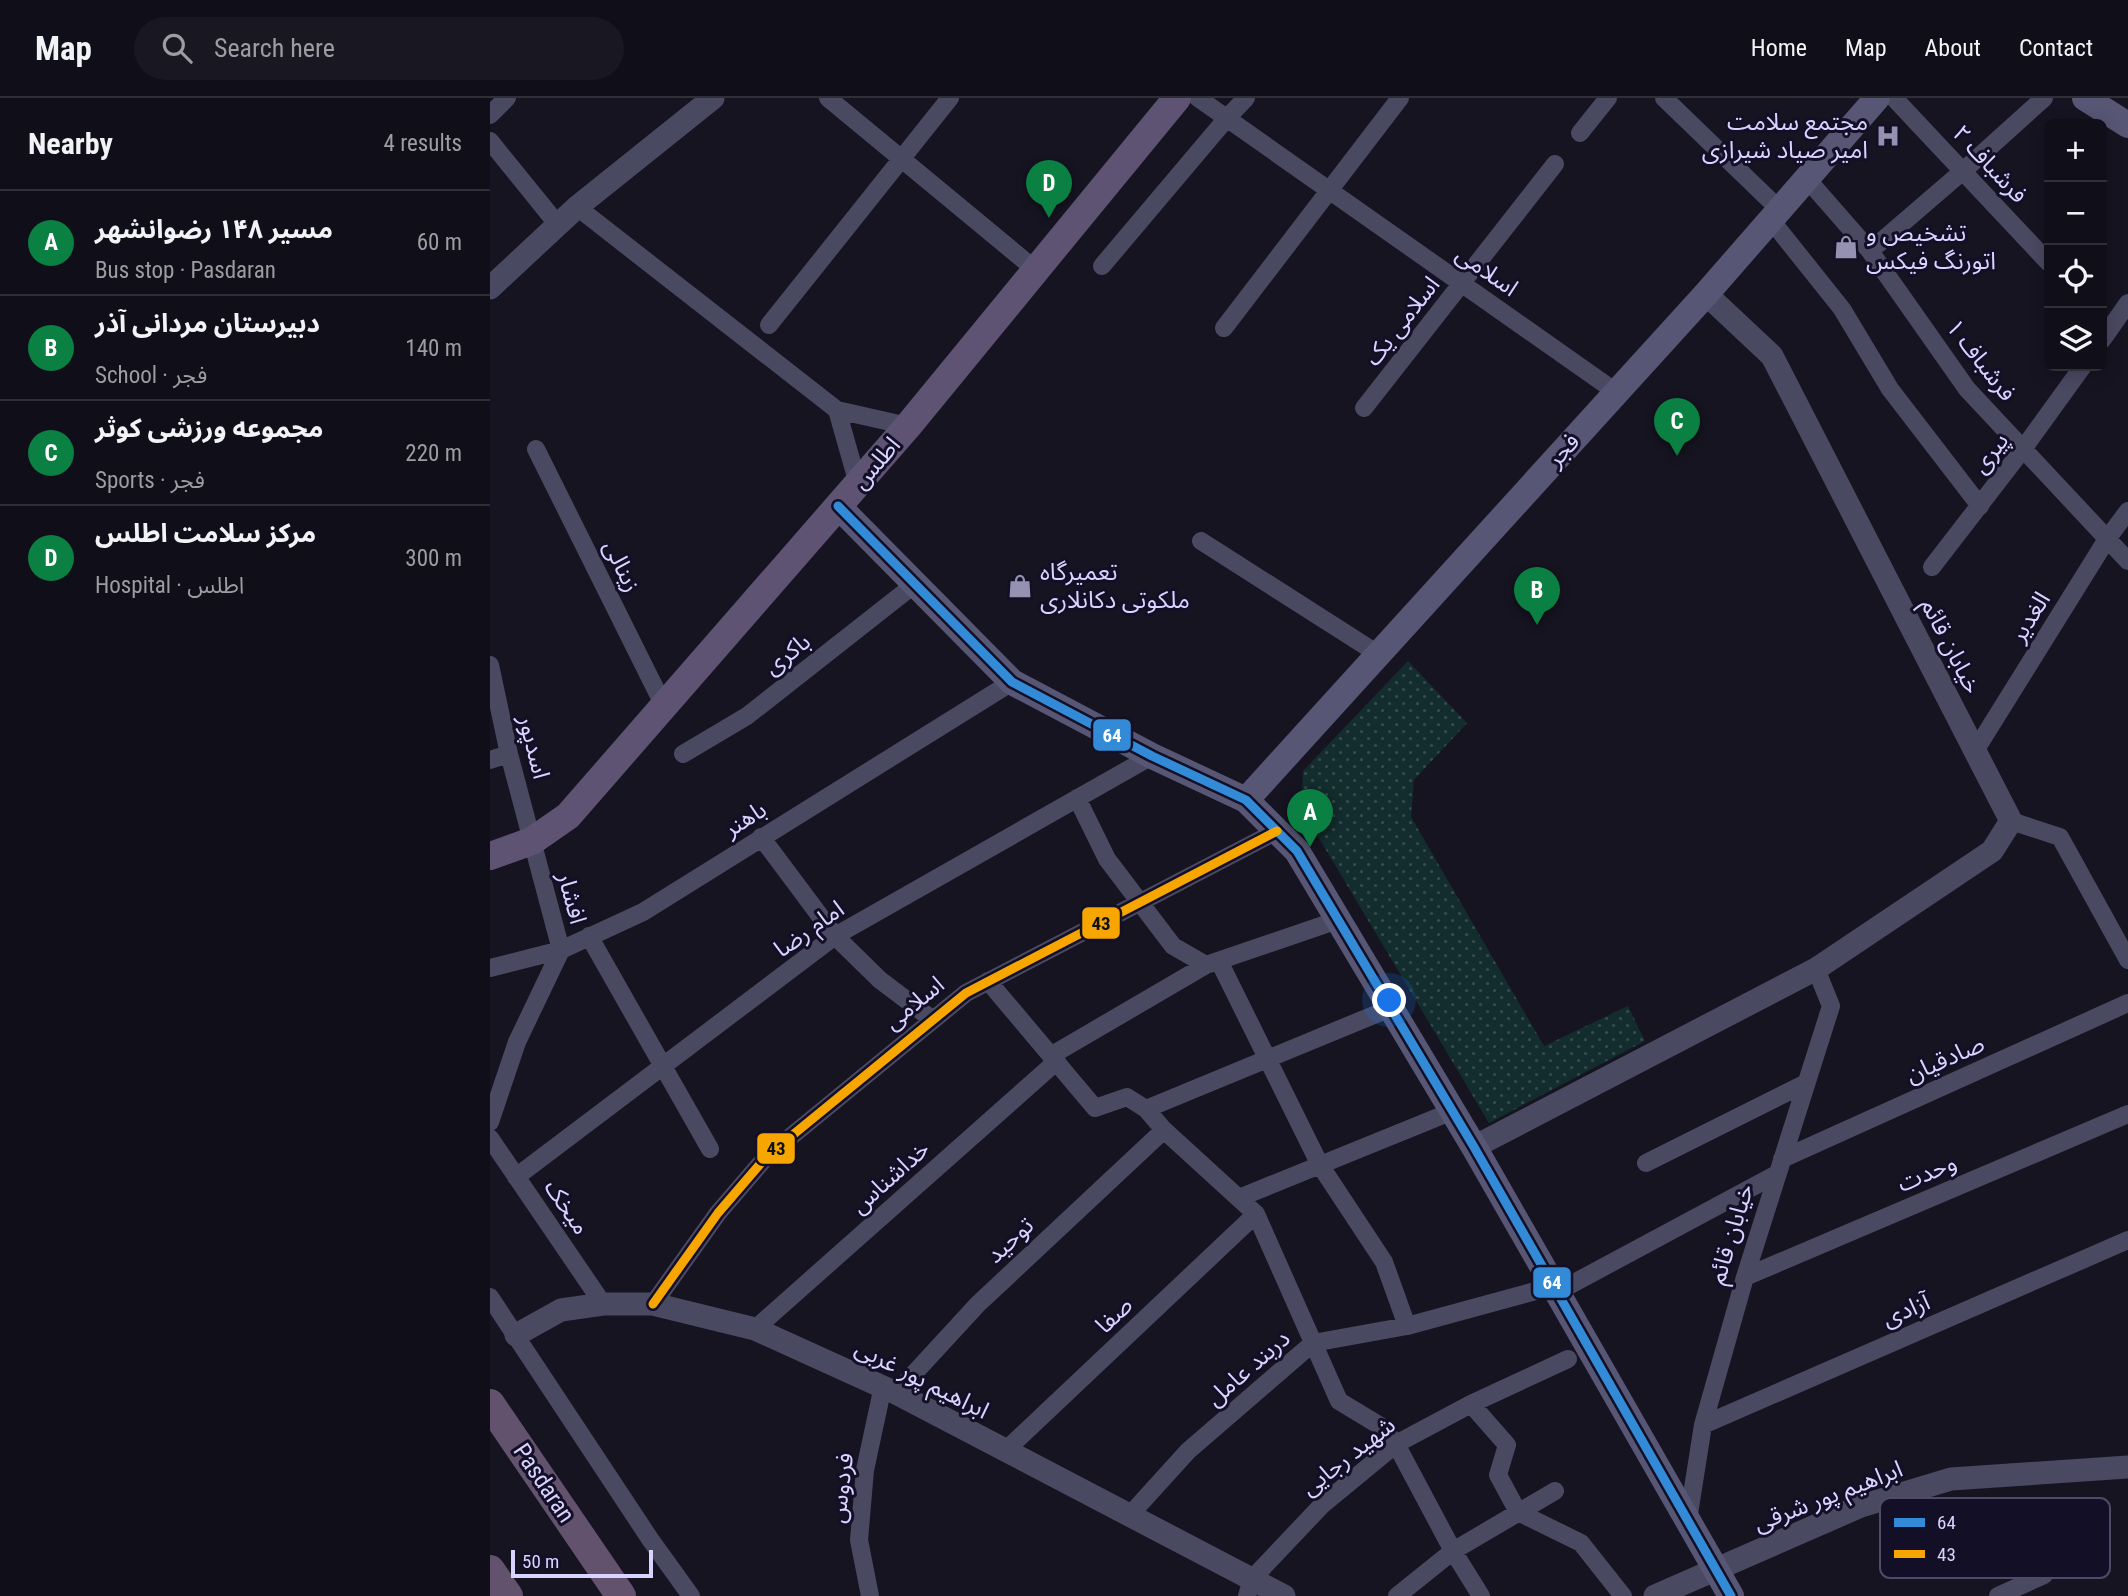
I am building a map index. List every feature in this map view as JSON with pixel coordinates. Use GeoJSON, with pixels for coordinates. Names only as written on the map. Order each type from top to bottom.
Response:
{"type":"FeatureCollection","features":[{"type":"Feature","properties":{"kind":"highway","name":"Pasdaran"},"geometry":{"type":"LineString","coordinates":[[490,1404],[621,1596]]}},
{"type":"Feature","properties":{"kind":"highway"},"geometry":{"type":"LineString","coordinates":[[490,1570],[508,1596]]}},
{"type":"Feature","properties":{"kind":"main road","name":"اطلس"},"geometry":{"type":"LineString","coordinates":[[490,856],[532,841],[568,816],[908,426],[1177,98]]}},
{"type":"Feature","properties":{"kind":"main road","name":"فجر"},"geometry":{"type":"LineString","coordinates":[[1246,800],[1706,294],[1877,98]]}},
{"type":"Feature","properties":{"kind":"main road"},"geometry":{"type":"LineString","coordinates":[[2085,98],[2128,125]]}},
{"type":"Feature","properties":{"kind":"main road"},"geometry":{"type":"LineString","coordinates":[[838,506],[1013,682],[1152,756],[1246,800],[1297,851],[1474,1147],[1731,1596]]}},
{"type":"Feature","properties":{"kind":"street"},"geometry":{"type":"LineString","coordinates":[[490,115],[507,98]]}},
{"type":"Feature","properties":{"kind":"street"},"geometry":{"type":"LineString","coordinates":[[490,288],[577,206],[713,98]]}},
{"type":"Feature","properties":{"kind":"street"},"geometry":{"type":"LineString","coordinates":[[828,98],[1037,271]]}},
{"type":"Feature","properties":{"kind":"street"},"geometry":{"type":"LineString","coordinates":[[769,325],[950,98]]}},
{"type":"Feature","properties":{"kind":"street","name":"اسلامی"},"geometry":{"type":"LineString","coordinates":[[1198,98],[1616,392]]}},
{"type":"Feature","properties":{"kind":"street"},"geometry":{"type":"LineString","coordinates":[[1102,266],[1247,98]]}},
{"type":"Feature","properties":{"kind":"street"},"geometry":{"type":"LineString","coordinates":[[1224,328],[1400,98]]}},
{"type":"Feature","properties":{"kind":"street"},"geometry":{"type":"LineString","coordinates":[[1580,133],[1608,98]]}},
{"type":"Feature","properties":{"kind":"street"},"geometry":{"type":"LineString","coordinates":[[1664,98],[1776,215],[1842,309],[1890,390],[1980,506]]}},
{"type":"Feature","properties":{"kind":"street","name":"فرشباف ۲"},"geometry":{"type":"LineString","coordinates":[[1894,98],[2044,258]]}},
{"type":"Feature","properties":{"kind":"street"},"geometry":{"type":"LineString","coordinates":[[1870,251],[1964,172],[2044,98]]}},
{"type":"Feature","properties":{"kind":"street"},"geometry":{"type":"LineString","coordinates":[[490,141],[558,225]]}},
{"type":"Feature","properties":{"kind":"street","name":"اسلامی یک"},"geometry":{"type":"LineString","coordinates":[[1364,408],[1555,164]]}},
{"type":"Feature","properties":{"kind":"street","name":"فرشباف ۱"},"geometry":{"type":"LineString","coordinates":[[1807,179],[1870,251],[1968,389],[2128,561]]}},
{"type":"Feature","properties":{"kind":"street"},"geometry":{"type":"LineString","coordinates":[[577,206],[837,410],[908,426]]}},
{"type":"Feature","properties":{"kind":"street","name":"خیابان قائم"},"geometry":{"type":"LineString","coordinates":[[1706,294],[1772,356],[2011,821]]}},
{"type":"Feature","properties":{"kind":"street"},"geometry":{"type":"LineString","coordinates":[[2107,327],[2128,303]]}},
{"type":"Feature","properties":{"kind":"street","name":"پیری"},"geometry":{"type":"LineString","coordinates":[[1932,567],[2024,449],[2080,371]]}},
{"type":"Feature","properties":{"kind":"street"},"geometry":{"type":"LineString","coordinates":[[837,410],[858,484]]}},
{"type":"Feature","properties":{"kind":"street","name":"زینالی"},"geometry":{"type":"LineString","coordinates":[[536,449],[664,706]]}},
{"type":"Feature","properties":{"kind":"street","name":"الغدیر"},"geometry":{"type":"LineString","coordinates":[[1975,751],[2128,511]]}},
{"type":"Feature","properties":{"kind":"street"},"geometry":{"type":"LineString","coordinates":[[1201,541],[1378,654]]}},
{"type":"Feature","properties":{"kind":"street","name":"باکری"},"geometry":{"type":"LineString","coordinates":[[683,754],[747,716],[915,584]]}},
{"type":"Feature","properties":{"kind":"street","name":"اسدپور"},"geometry":{"type":"LineString","coordinates":[[490,665],[509,754],[532,841]]}},
{"type":"Feature","properties":{"kind":"street","name":"باهنر"},"geometry":{"type":"LineString","coordinates":[[490,968],[561,950],[643,912],[1013,682]]}},
{"type":"Feature","properties":{"kind":"street"},"geometry":{"type":"LineString","coordinates":[[490,760],[509,754]]}},
{"type":"Feature","properties":{"kind":"street","name":"امام رضا"},"geometry":{"type":"LineString","coordinates":[[516,1177],[835,936],[1152,756]]}},
{"type":"Feature","properties":{"kind":"street"},"geometry":{"type":"LineString","coordinates":[[1077,798],[1107,859],[1173,946],[1213,963],[1268,1059],[1320,1165],[1384,1262],[1407,1326]]}},
{"type":"Feature","properties":{"kind":"street"},"geometry":{"type":"LineString","coordinates":[[1474,1147],[1816,969],[1992,851],[2011,821],[2060,837],[2128,960]]}},
{"type":"Feature","properties":{"kind":"street","name":"اسلامی"},"geometry":{"type":"LineString","coordinates":[[653,1304],[718,1213],[767,1156],[966,993],[1277,831]]}},
{"type":"Feature","properties":{"kind":"street"},"geometry":{"type":"LineString","coordinates":[[761,837],[835,936],[880,980],[933,1020]]}},
{"type":"Feature","properties":{"kind":"street","name":"افشار"},"geometry":{"type":"LineString","coordinates":[[490,1122],[517,1042],[561,950],[532,841]]}},
{"type":"Feature","properties":{"kind":"street","name":"خداشناس"},"geometry":{"type":"LineString","coordinates":[[755,1329],[1055,1058],[1213,963],[1338,920]]}},
{"type":"Feature","properties":{"kind":"street"},"geometry":{"type":"LineString","coordinates":[[589,936],[710,1149]]}},
{"type":"Feature","properties":{"kind":"street","name":"خیابان قائم"},"geometry":{"type":"LineString","coordinates":[[1688,1520],[1703,1425],[1745,1277],[1831,1006],[1816,969]]}},
{"type":"Feature","properties":{"kind":"street"},"geometry":{"type":"LineString","coordinates":[[988,981],[1095,1108],[1127,1097],[1146,1109],[1164,1130],[1256,1214],[1339,1401],[1382,1427],[1396,1444],[1453,1551],[1481,1596]]}},
{"type":"Feature","properties":{"kind":"street","name":"صادقیان"},"geometry":{"type":"LineString","coordinates":[[1556,1289],[1780,1166],[2128,1003]]}},
{"type":"Feature","properties":{"kind":"street"},"geometry":{"type":"LineString","coordinates":[[1146,1109],[1391,1008]]}},
{"type":"Feature","properties":{"kind":"street"},"geometry":{"type":"LineString","coordinates":[[1646,1163],[1806,1083]]}},
{"type":"Feature","properties":{"kind":"street"},"geometry":{"type":"LineString","coordinates":[[1239,1198],[1452,1111]]}},
{"type":"Feature","properties":{"kind":"street","name":"وحدت"},"geometry":{"type":"LineString","coordinates":[[1745,1277],[2128,1114]]}},
{"type":"Feature","properties":{"kind":"street","name":"توحید"},"geometry":{"type":"LineString","coordinates":[[890,1390],[1164,1130]]}},
{"type":"Feature","properties":{"kind":"street","name":"میخک"},"geometry":{"type":"LineString","coordinates":[[490,1138],[603,1304]]}},
{"type":"Feature","properties":{"kind":"street","name":"صفا"},"geometry":{"type":"LineString","coordinates":[[1006,1451],[1256,1214]]}},
{"type":"Feature","properties":{"kind":"street","name":"آزادی"},"geometry":{"type":"LineString","coordinates":[[1703,1425],[2128,1240]]}},
{"type":"Feature","properties":{"kind":"street","name":"دربند عامل"},"geometry":{"type":"LineString","coordinates":[[1129,1516],[1188,1451],[1313,1343],[1407,1326],[1556,1289]]}},
{"type":"Feature","properties":{"kind":"street"},"geometry":{"type":"LineString","coordinates":[[490,1297],[650,1539],[691,1596]]}},
{"type":"Feature","properties":{"kind":"street","name":"ابراهیم پور غربی"},"geometry":{"type":"LineString","coordinates":[[516,1335],[561,1310],[603,1304],[653,1304],[755,1329],[890,1390],[1129,1516],[1249,1587],[1284,1596]]}},
{"type":"Feature","properties":{"kind":"street","name":"شهید رجایی"},"geometry":{"type":"LineString","coordinates":[[1249,1587],[1322,1505],[1396,1444],[1471,1404],[1568,1359]]}},
{"type":"Feature","properties":{"kind":"street","name":"فردوس"},"geometry":{"type":"LineString","coordinates":[[870,1596],[859,1540],[865,1470],[890,1390]]}},
{"type":"Feature","properties":{"kind":"street"},"geometry":{"type":"LineString","coordinates":[[1471,1404],[1507,1445],[1498,1475],[1518,1512],[1581,1543],[1623,1596]]}},
{"type":"Feature","properties":{"kind":"street","name":"ابراهیم پور شرقی"},"geometry":{"type":"LineString","coordinates":[[1887,1498],[1951,1479],[2128,1467]]}},
{"type":"Feature","properties":{"kind":"street"},"geometry":{"type":"LineString","coordinates":[[1396,1596],[1453,1551],[1555,1491]]}},
{"type":"Feature","properties":{"kind":"street","name":"ابراهیم پور شرقی"},"geometry":{"type":"LineString","coordinates":[[1716,1568],[1860,1506],[1880,1500]]}},
{"type":"Feature","properties":{"kind":"street"},"geometry":{"type":"LineString","coordinates":[[1655,1596],[1716,1568]]}},
{"type":"Feature","properties":{"kind":"street"},"geometry":{"type":"LineString","coordinates":[[1998,1596],[2037,1578]]}},
{"type":"Feature","properties":{"kind":"green space"},"geometry":{"type":"Polygon","coordinates":[[[1408,661],[1467,723],[1414,780],[1411,817],[1544,1046],[1628,1006],[1645,1041],[1489,1123],[1301,808],[1303,771],[1408,661]]]}},
{"type":"Feature","properties":{"kind":"transit line","name":"64"},"geometry":{"type":"LineString","coordinates":[[838,506],[1012,682],[1152,756],[1246,800],[1297,851],[1474,1147],[1731,1596]]}},
{"type":"Feature","properties":{"kind":"transit line","name":"43"},"geometry":{"type":"LineString","coordinates":[[653,1304],[718,1213],[767,1156],[966,993],[1277,831]]}},
{"type":"Feature","properties":{"kind":"place","name":"مجتمع سلامت امیر صیاد شیرازی"},"geometry":{"type":"Point","coordinates":[1888,136]}},
{"type":"Feature","properties":{"kind":"place","name":"مرکز سلامت اطلس"},"geometry":{"type":"Point","coordinates":[1049,218]}},
{"type":"Feature","properties":{"kind":"place","name":"تشخیص و اتورنگ فیکس"},"geometry":{"type":"Point","coordinates":[1846,247]}},
{"type":"Feature","properties":{"kind":"place","name":"مجموعه ورزشی کوثر"},"geometry":{"type":"Point","coordinates":[1677,456]}},
{"type":"Feature","properties":{"kind":"place","name":"تعمیرگاه ملکوتی دکانلاری"},"geometry":{"type":"Point","coordinates":[1020,586]}},
{"type":"Feature","properties":{"kind":"place","name":"دبیرستان مردانی آذر"},"geometry":{"type":"Point","coordinates":[1537,625]}},
{"type":"Feature","properties":{"kind":"place","name":"مسیر ۱۴۸ رضوانشهر"},"geometry":{"type":"Point","coordinates":[1310,847]}}]}
